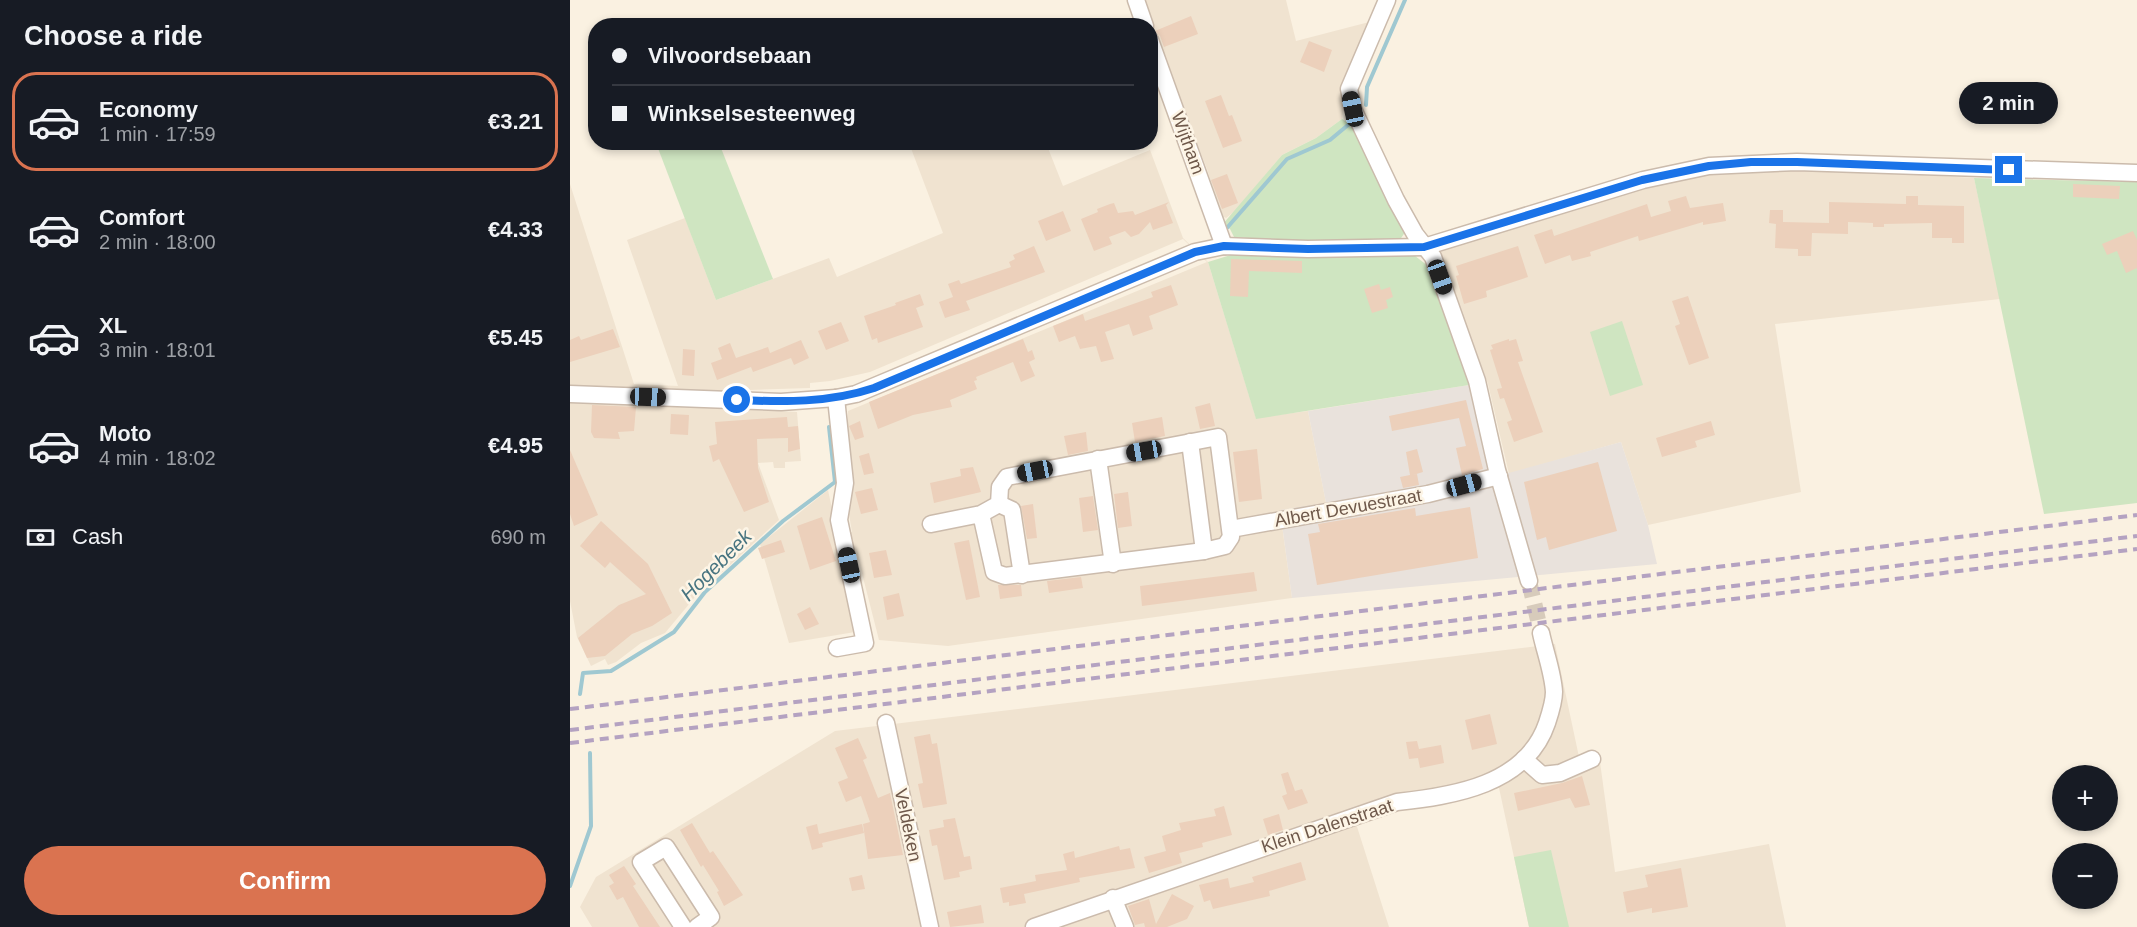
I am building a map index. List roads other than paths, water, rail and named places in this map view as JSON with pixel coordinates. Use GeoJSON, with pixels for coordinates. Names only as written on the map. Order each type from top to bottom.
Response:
{"type":"FeatureCollection","features":[{"type":"Feature","properties":{"kind":"street"},"geometry":{"type":"LineString","coordinates":[[1136,0],[1142,18]]}},
{"type":"Feature","properties":{"kind":"street"},"geometry":{"type":"LineString","coordinates":[[1387,0],[1349,89],[1353,109],[1396,200],[1424,247],[1433,257],[1477,381],[1499,476],[1528,581]]}},
{"type":"Feature","properties":{"kind":"street","name":"Wijtham"},"geometry":{"type":"LineString","coordinates":[[1158,62],[1224,246]]}},
{"type":"Feature","properties":{"kind":"street"},"geometry":{"type":"LineString","coordinates":[[570,394],[782,402],[836,398],[874,388],[1195,252],[1224,246],[1308,249],[1424,247],[1642,180],[1709,166],[1751,162],[1797,162],[2137,173]]}},
{"type":"Feature","properties":{"kind":"street"},"geometry":{"type":"LineString","coordinates":[[836,398],[845,483],[839,520],[866,643],[837,648]]}},
{"type":"Feature","properties":{"kind":"street"},"geometry":{"type":"LineString","coordinates":[[981,514],[994,572],[1005,576],[1204,551],[1225,546],[1231,537],[1218,437],[1007,477],[1000,487],[999,504]]}},
{"type":"Feature","properties":{"kind":"street"},"geometry":{"type":"LineString","coordinates":[[1190,442],[1204,551]]}},
{"type":"Feature","properties":{"kind":"street"},"geometry":{"type":"LineString","coordinates":[[1098,459],[1113,564]]}},
{"type":"Feature","properties":{"kind":"street","name":"Albert Devuestraat"},"geometry":{"type":"LineString","coordinates":[[1231,529],[1428,495],[1499,476]]}},
{"type":"Feature","properties":{"kind":"street"},"geometry":{"type":"LineString","coordinates":[[931,524],[981,514],[999,504]]}},
{"type":"Feature","properties":{"kind":"street"},"geometry":{"type":"LineString","coordinates":[[999,504],[1012,510],[1022,575]]}},
{"type":"Feature","properties":{"kind":"street","name":"Klein Dalenstraat"},"geometry":{"type":"LineString","coordinates":[[1034,927],[1397,802],[1445,797],[1494,780],[1524,759],[1544,731],[1554,692],[1541,633]]}},
{"type":"Feature","properties":{"kind":"street","name":"Veldeken"},"geometry":{"type":"LineString","coordinates":[[886,723],[930,927]]}},
{"type":"Feature","properties":{"kind":"street"},"geometry":{"type":"LineString","coordinates":[[1524,759],[1542,775],[1551,775],[1592,759]]}},
{"type":"Feature","properties":{"kind":"street"},"geometry":{"type":"LineString","coordinates":[[683,927],[641,862],[666,847],[711,917],[697,927]]}},
{"type":"Feature","properties":{"kind":"street"},"geometry":{"type":"LineString","coordinates":[[1113,898],[1125,927]]}},
{"type":"Feature","properties":{"kind":"waterway","name":"Hogebeek"},"geometry":{"type":"LineString","coordinates":[[1366,105],[1367,87],[1405,0]]}},
{"type":"Feature","properties":{"kind":"waterway","name":"Hogebeek"},"geometry":{"type":"LineString","coordinates":[[1226,229],[1287,159],[1330,140],[1348,125]]}},
{"type":"Feature","properties":{"kind":"waterway","name":"Hogebeek"},"geometry":{"type":"LineString","coordinates":[[580,694],[583,673],[611,671],[674,632],[705,592],[783,521],[835,482],[829,427]]}},
{"type":"Feature","properties":{"kind":"waterway","name":"Hogebeek"},"geometry":{"type":"LineString","coordinates":[[570,886],[591,826],[590,753]]}},
{"type":"Feature","properties":{"kind":"tunnel"},"geometry":{"type":"LineString","coordinates":[[1529,581],[1541,633]]}},
{"type":"Feature","properties":{"kind":"railway"},"geometry":{"type":"LineString","coordinates":[[570,709],[2137,515]]}},
{"type":"Feature","properties":{"kind":"railway"},"geometry":{"type":"LineString","coordinates":[[570,730],[2137,536]]}},
{"type":"Feature","properties":{"kind":"railway"},"geometry":{"type":"LineString","coordinates":[[570,743],[2137,549]]}}]}
